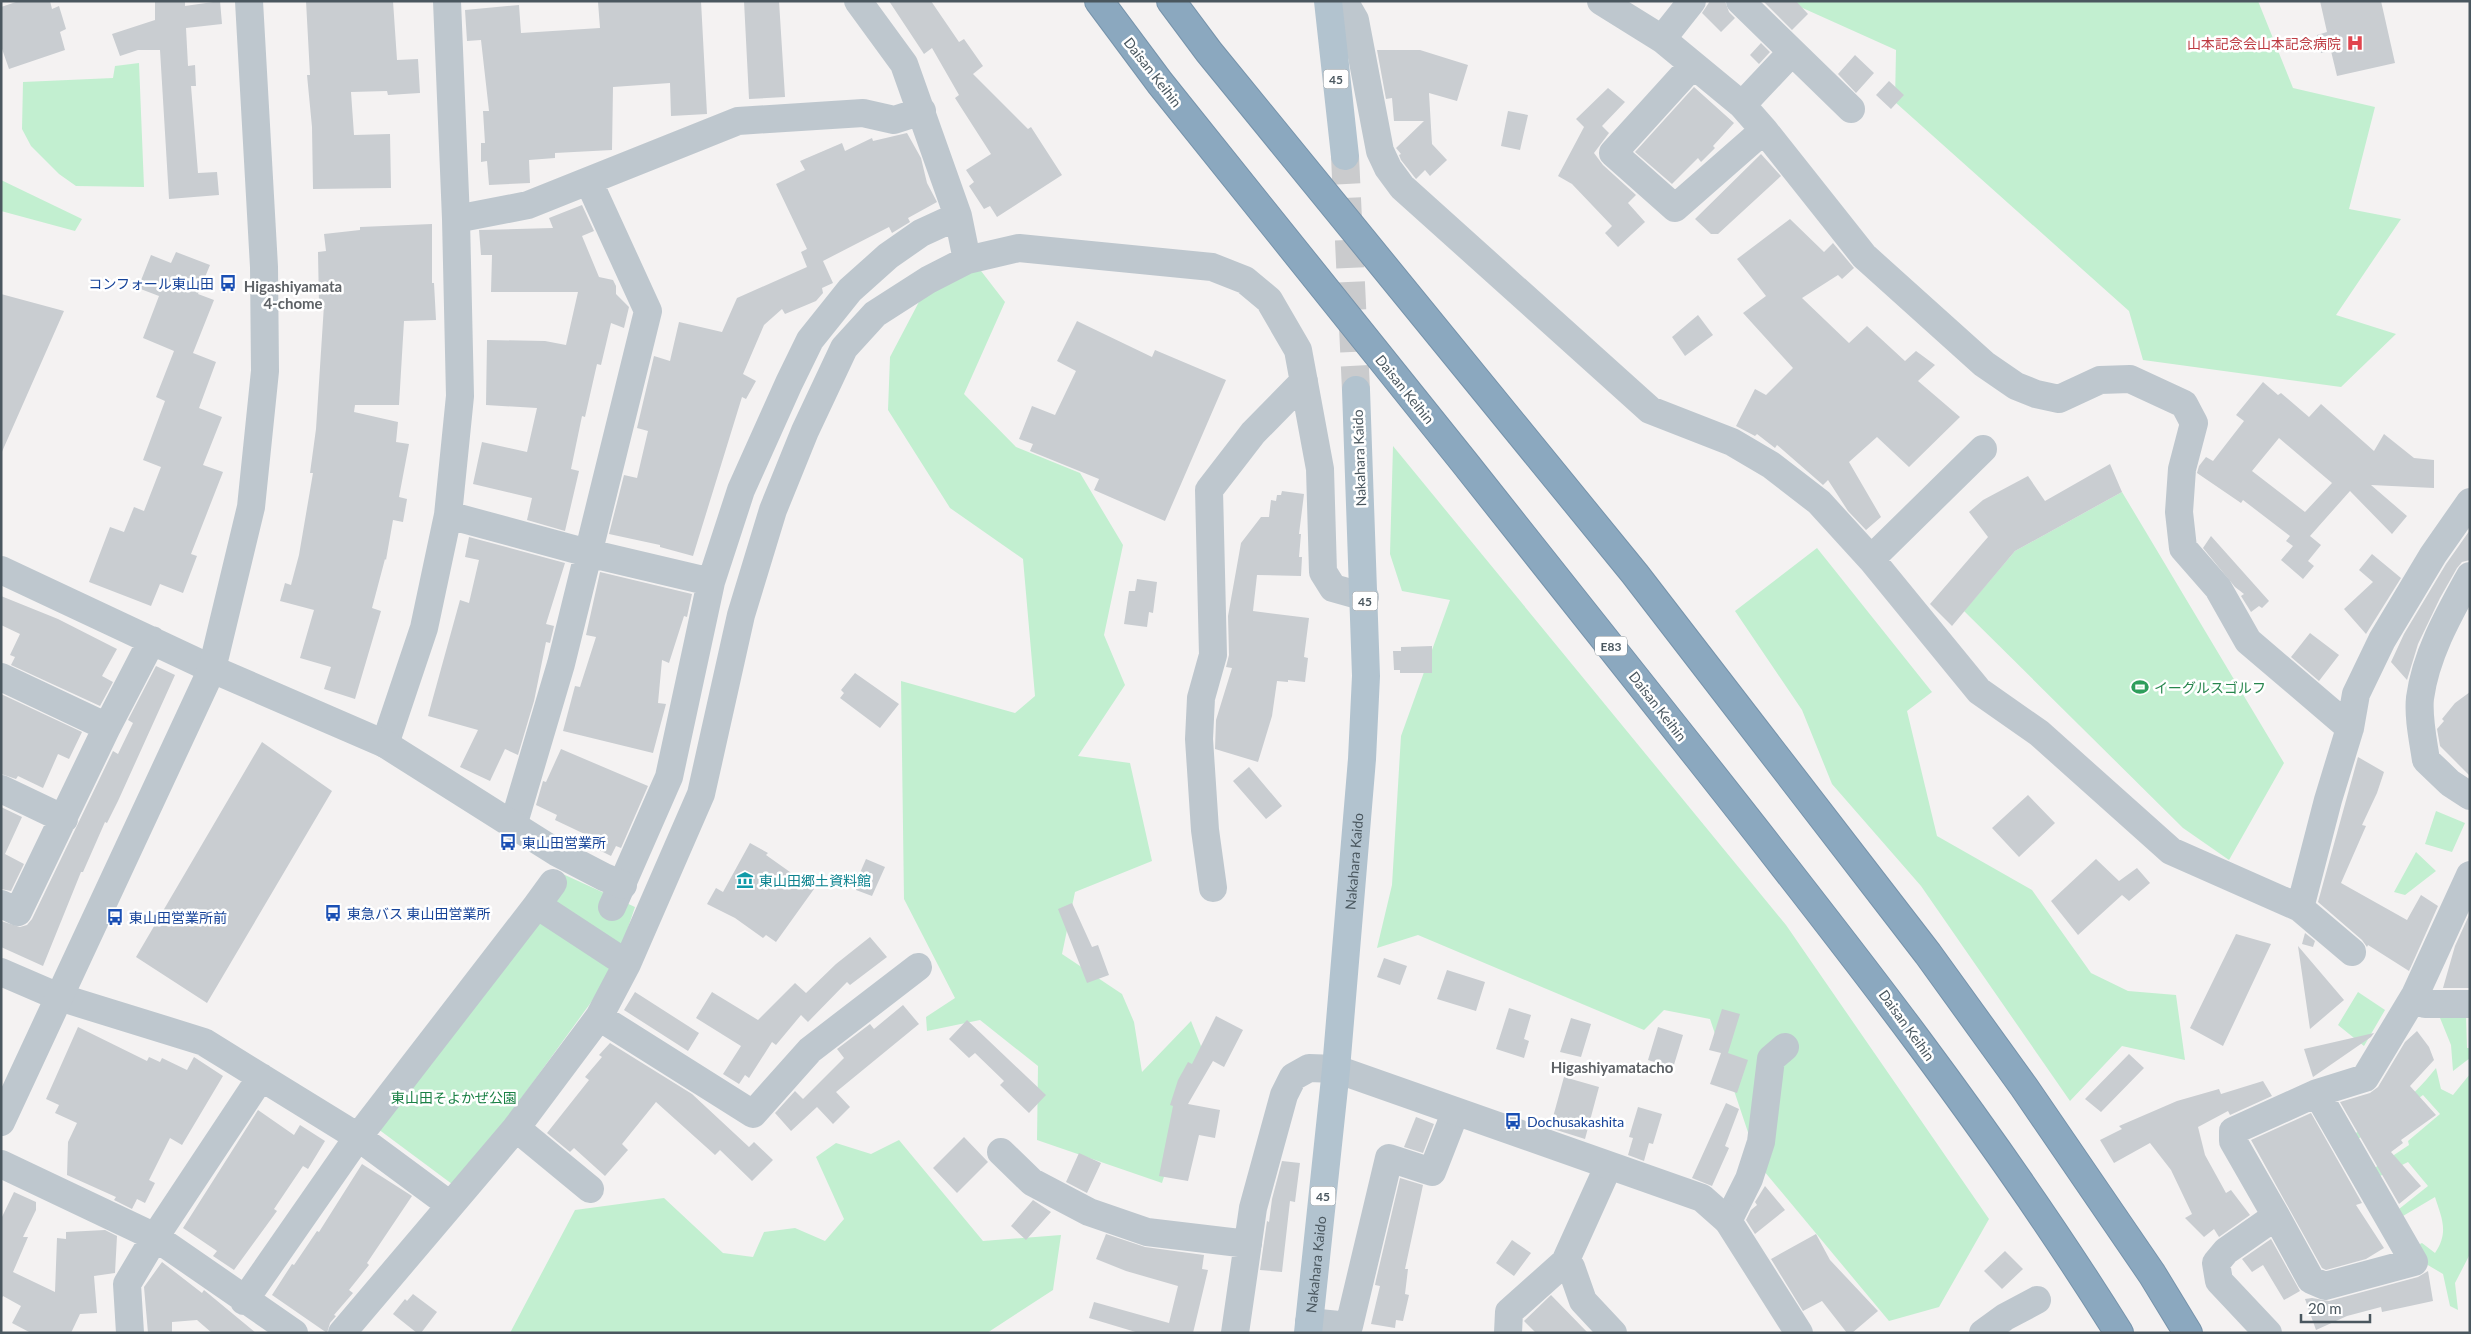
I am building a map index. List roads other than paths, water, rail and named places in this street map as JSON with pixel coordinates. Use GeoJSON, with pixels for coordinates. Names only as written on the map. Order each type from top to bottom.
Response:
{"type":"FeatureCollection","features":[{"type":"Feature","properties":{"kind":"highway","name":"Daisan Keihin"},"geometry":{"type":"LineString","coordinates":[[1099,1],[1160,83],[1594,625],[1880,988],[1979,1123],[2120,1333]]}},
{"type":"Feature","properties":{"kind":"highway"},"geometry":{"type":"LineString","coordinates":[[1171,1],[1209,52],[1678,629],[1928,954],[2024,1087],[2152,1274],[2188,1333]]}},
{"type":"Feature","properties":{"kind":"main road","name":"45"},"geometry":{"type":"LineString","coordinates":[[1328,1],[1345,156]]}},
{"type":"Feature","properties":{"kind":"main road","name":"Nakahara Kaido"},"geometry":{"type":"LineString","coordinates":[[1309,1328],[1336,1070],[1362,759],[1366,676],[1365,597],[1356,390]]}},
{"type":"Feature","properties":{"kind":"street"},"geometry":{"type":"LineString","coordinates":[[1,1122],[212,669],[251,507],[265,371],[264,267],[249,1]]}},
{"type":"Feature","properties":{"kind":"street"},"geometry":{"type":"LineString","coordinates":[[385,744],[424,628],[448,516],[460,396],[456,219],[447,1]]}},
{"type":"Feature","properties":{"kind":"street"},"geometry":{"type":"LineString","coordinates":[[858,1],[904,64],[958,216],[967,260]]}},
{"type":"Feature","properties":{"kind":"street"},"geometry":{"type":"LineString","coordinates":[[1344,1],[1355,20],[1380,151],[1388,168],[1402,187],[1650,410],[1732,442],[1771,465],[1819,502],[1871,559],[1979,691],[2039,733],[2171,851],[2300,908],[2352,952]]}},
{"type":"Feature","properties":{"kind":"street"},"geometry":{"type":"LineString","coordinates":[[1601,1],[1662,39],[1692,66],[1742,105],[1864,256],[1984,364],[2016,386],[2036,394],[2059,399],[2100,380],[2130,379],[2184,404],[2194,423],[2182,469],[2179,512],[2183,548],[2218,588],[2248,641],[2350,728]]}},
{"type":"Feature","properties":{"kind":"street"},"geometry":{"type":"LineString","coordinates":[[1662,39],[1692,1]]}},
{"type":"Feature","properties":{"kind":"street"},"geometry":{"type":"LineString","coordinates":[[1740,1],[1850,108]]}},
{"type":"Feature","properties":{"kind":"street"},"geometry":{"type":"LineString","coordinates":[[1742,105],[1792,52]]}},
{"type":"Feature","properties":{"kind":"street"},"geometry":{"type":"LineString","coordinates":[[1692,66],[1613,153],[1676,208],[1764,130]]}},
{"type":"Feature","properties":{"kind":"street"},"geometry":{"type":"LineString","coordinates":[[456,219],[528,204],[589,182],[738,121],[863,113],[894,120],[922,111]]}},
{"type":"Feature","properties":{"kind":"street"},"geometry":{"type":"LineString","coordinates":[[512,826],[561,664],[648,311],[589,182]]}},
{"type":"Feature","properties":{"kind":"street"},"geometry":{"type":"LineString","coordinates":[[1,570],[212,669],[385,744],[512,826],[556,852],[618,896],[669,777],[711,582],[741,490],[788,383],[810,340],[850,290],[888,256],[921,233],[958,216]]}},
{"type":"Feature","properties":{"kind":"street"},"geometry":{"type":"LineString","coordinates":[[342,1333],[516,1128],[599,1017],[627,964],[701,794],[742,615],[772,510],[805,431],[844,348],[875,314],[928,280],[967,260],[1020,248],[1212,267],[1245,280],[1269,300],[1298,350],[1320,469],[1323,572],[1332,588],[1365,597]]}},
{"type":"Feature","properties":{"kind":"street"},"geometry":{"type":"LineString","coordinates":[[1213,888],[1205,830],[1199,739],[1200,698],[1213,655],[1209,490],[1253,434],[1304,381]]}},
{"type":"Feature","properties":{"kind":"street"},"geometry":{"type":"LineString","coordinates":[[1871,559],[1983,448]]}},
{"type":"Feature","properties":{"kind":"street"},"geometry":{"type":"LineString","coordinates":[[2300,908],[2328,800],[2350,728],[2356,694],[2382,640],[2433,555],[2470,502]]}},
{"type":"Feature","properties":{"kind":"street"},"geometry":{"type":"LineString","coordinates":[[448,516],[588,553],[711,582]]}},
{"type":"Feature","properties":{"kind":"street"},"geometry":{"type":"LineString","coordinates":[[2470,576],[2448,617],[2428,662],[2420,699],[2426,760],[2450,782],[2470,796]]}},
{"type":"Feature","properties":{"kind":"street"},"geometry":{"type":"LineString","coordinates":[[1,904],[18,912],[107,726],[152,640]]}},
{"type":"Feature","properties":{"kind":"street"},"geometry":{"type":"LineString","coordinates":[[1,676],[107,726]]}},
{"type":"Feature","properties":{"kind":"street"},"geometry":{"type":"LineString","coordinates":[[1,789],[64,819]]}},
{"type":"Feature","properties":{"kind":"street"},"geometry":{"type":"LineString","coordinates":[[244,1301],[358,1137],[553,883]]}},
{"type":"Feature","properties":{"kind":"street"},"geometry":{"type":"LineString","coordinates":[[2317,1093],[2414,1262],[2325,1286],[2311,1280],[2232,1141],[2233,1131],[2317,1093],[2365,1078],[2415,995],[2468,884]]}},
{"type":"Feature","properties":{"kind":"street"},"geometry":{"type":"LineString","coordinates":[[536,905],[627,964]]}},
{"type":"Feature","properties":{"kind":"street"},"geometry":{"type":"LineString","coordinates":[[599,1017],[753,1114],[810,1050],[918,967]]}},
{"type":"Feature","properties":{"kind":"street"},"geometry":{"type":"LineString","coordinates":[[1,972],[59,997],[204,1042],[358,1137],[450,1205]]}},
{"type":"Feature","properties":{"kind":"street"},"geometry":{"type":"LineString","coordinates":[[2415,995],[2425,1004],[2470,1004]]}},
{"type":"Feature","properties":{"kind":"street"},"geometry":{"type":"LineString","coordinates":[[1728,1221],[1749,1179],[1761,1142],[1771,1059],[1785,1047]]}},
{"type":"Feature","properties":{"kind":"street"},"geometry":{"type":"LineString","coordinates":[[1235,1333],[1253,1208],[1284,1095],[1294,1077],[1309,1068],[1336,1070],[1608,1167],[1663,1183],[1702,1198],[1728,1221],[1799,1333]]}},
{"type":"Feature","properties":{"kind":"street"},"geometry":{"type":"LineString","coordinates":[[130,1333],[127,1284],[155,1237],[261,1077]]}},
{"type":"Feature","properties":{"kind":"street"},"geometry":{"type":"LineString","coordinates":[[1309,1328],[1349,1326],[1389,1158],[1432,1172],[1455,1113]]}},
{"type":"Feature","properties":{"kind":"street"},"geometry":{"type":"LineString","coordinates":[[516,1128],[590,1189]]}},
{"type":"Feature","properties":{"kind":"street"},"geometry":{"type":"LineString","coordinates":[[1001,1152],[1032,1182],[1089,1212],[1147,1232],[1248,1244]]}},
{"type":"Feature","properties":{"kind":"street"},"geometry":{"type":"LineString","coordinates":[[1,1164],[155,1237],[244,1301],[294,1333]]}},
{"type":"Feature","properties":{"kind":"street"},"geometry":{"type":"LineString","coordinates":[[1508,1333],[1509,1312],[1565,1262],[1608,1167]]}},
{"type":"Feature","properties":{"kind":"street"},"geometry":{"type":"LineString","coordinates":[[2268,1333],[2219,1281],[2216,1264],[2226,1251],[2276,1216]]}},
{"type":"Feature","properties":{"kind":"street"},"geometry":{"type":"LineString","coordinates":[[1565,1262],[1572,1267],[1583,1301],[1613,1333]]}},
{"type":"Feature","properties":{"kind":"street"},"geometry":{"type":"LineString","coordinates":[[1983,1333],[2005,1317],[2038,1300]]}},
{"type":"Feature","properties":{"kind":"tunnel"},"geometry":{"type":"LineString","coordinates":[[1345,156],[1356,390]]}},
{"type":"Feature","properties":{"kind":"place","name":"山本記念会山本記念病院"},"geometry":{"type":"Point","coordinates":[2355,43]}},
{"type":"Feature","properties":{"kind":"place","name":"コンフォール東山田"},"geometry":{"type":"Point","coordinates":[228,283]}},
{"type":"Feature","properties":{"kind":"place","name":"イーグルスゴルフ"},"geometry":{"type":"Point","coordinates":[2140,687]}},
{"type":"Feature","properties":{"kind":"place","name":"東山田営業所"},"geometry":{"type":"Point","coordinates":[508,842]}},
{"type":"Feature","properties":{"kind":"place","name":"東山田郷土資料館"},"geometry":{"type":"Point","coordinates":[745,880]}},
{"type":"Feature","properties":{"kind":"place","name":"東急バス 東山田営業所"},"geometry":{"type":"Point","coordinates":[333,913]}},
{"type":"Feature","properties":{"kind":"place","name":"東山田営業所前"},"geometry":{"type":"Point","coordinates":[115,917]}},
{"type":"Feature","properties":{"kind":"place","name":"Dochusakashita"},"geometry":{"type":"Point","coordinates":[1513,1121]}},
{"type":"Feature","properties":{"kind":"district","name":"Higashiyamata 4-chome"},"geometry":{"type":"Point","coordinates":[293,294]}},
{"type":"Feature","properties":{"kind":"district","name":"Higashiyamatacho"},"geometry":{"type":"Point","coordinates":[1612,1067]}},
{"type":"Feature","properties":{"kind":"park label","name":"東山田そよかぜ公園"},"geometry":{"type":"Point","coordinates":[454,1097]}}]}
